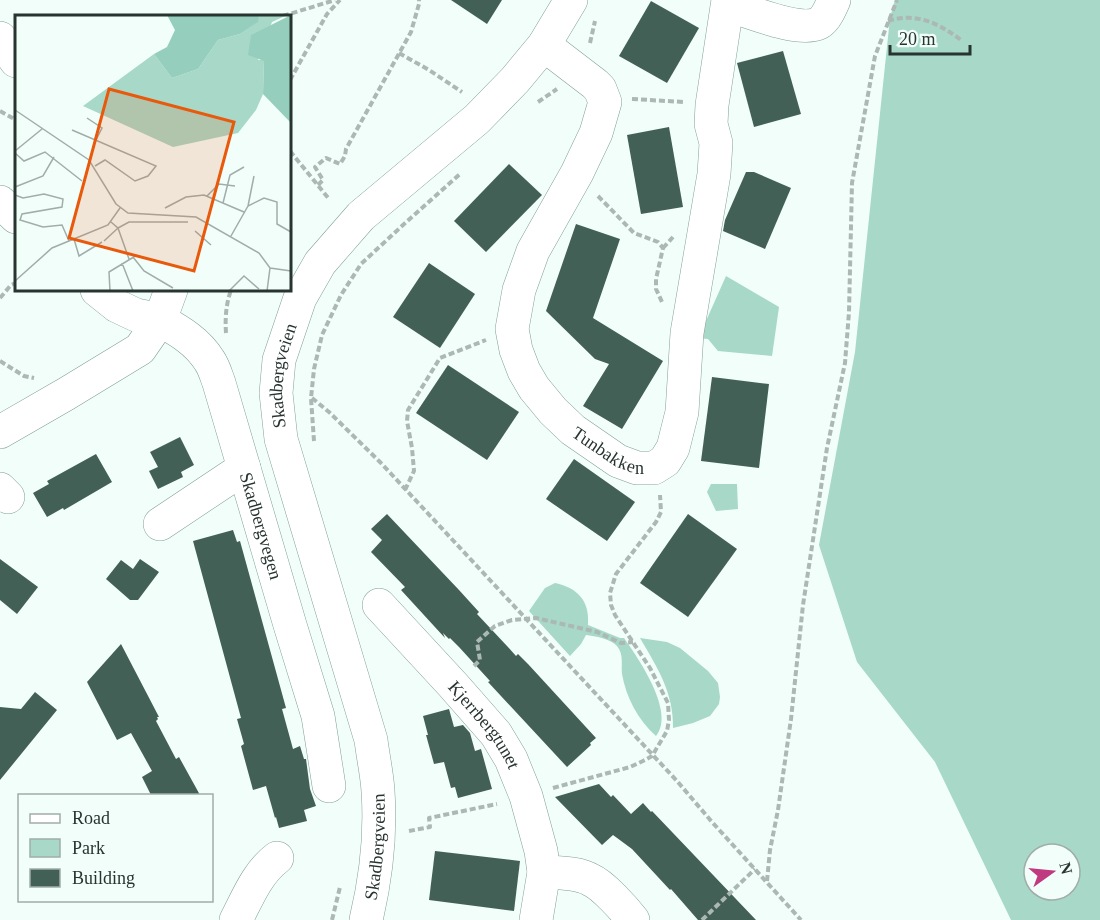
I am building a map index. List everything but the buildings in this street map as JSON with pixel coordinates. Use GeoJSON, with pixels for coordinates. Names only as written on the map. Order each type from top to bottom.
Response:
{"type":"FeatureCollection","features":[{"type":"Feature","properties":{"kind":"street","name":"Skadbergveien"},"geometry":{"type":"LineString","coordinates":[[366,920],[372,896],[379,837],[378,789],[371,740],[281,439],[276,393],[279,360],[292,294],[361,216],[477,119],[515,80],[544,45],[571,0]]}},
{"type":"Feature","properties":{"kind":"street"},"geometry":{"type":"LineString","coordinates":[[728,2],[774,20],[808,27],[821,22],[834,0]]}},
{"type":"Feature","properties":{"kind":"street","name":"Tunbakken"},"geometry":{"type":"LineString","coordinates":[[544,45],[595,84],[600,89],[605,102],[594,139],[533,251],[519,290],[512,329],[516,350],[534,388],[573,430],[618,461],[637,468],[654,468],[665,461],[673,448],[682,412],[687,333],[711,199],[716,143],[711,124],[712,105],[728,2]]}},
{"type":"Feature","properties":{"kind":"street"},"geometry":{"type":"LineString","coordinates":[[0,38],[15,60]]}},
{"type":"Feature","properties":{"kind":"street"},"geometry":{"type":"LineString","coordinates":[[0,202],[15,216]]}},
{"type":"Feature","properties":{"kind":"street","name":"Skadbergvegen"},"geometry":{"type":"LineString","coordinates":[[98,291],[117,306],[136,315],[159,320],[189,337],[211,362],[318,716],[329,786]]}},
{"type":"Feature","properties":{"kind":"street"},"geometry":{"type":"LineString","coordinates":[[0,432],[140,349],[159,320],[171,291]]}},
{"type":"Feature","properties":{"kind":"street"},"geometry":{"type":"LineString","coordinates":[[160,524],[244,468]]}},
{"type":"Feature","properties":{"kind":"street","name":"Kjerrbergtunet"},"geometry":{"type":"LineString","coordinates":[[379,605],[496,734],[511,759],[526,796],[541,851],[544,872],[536,920]]}},
{"type":"Feature","properties":{"kind":"street"},"geometry":{"type":"LineString","coordinates":[[236,920],[260,874],[277,858]]}},
{"type":"Feature","properties":{"kind":"street"},"geometry":{"type":"LineString","coordinates":[[544,872],[570,873],[592,880],[610,895],[633,920]]}},
{"type":"Feature","properties":{"kind":"path"},"geometry":{"type":"LineString","coordinates":[[286,15],[334,0]]}},
{"type":"Feature","properties":{"kind":"path"},"geometry":{"type":"LineString","coordinates":[[291,78],[327,14],[340,0]]}},
{"type":"Feature","properties":{"kind":"path"},"geometry":{"type":"LineString","coordinates":[[318,185],[323,180],[315,167],[326,158],[340,164],[345,156],[346,149],[411,32],[419,0]]}},
{"type":"Feature","properties":{"kind":"path"},"geometry":{"type":"LineString","coordinates":[[766,881],[791,719],[802,605],[827,448],[845,363],[849,312],[852,183],[875,56],[897,0]]}},
{"type":"Feature","properties":{"kind":"path"},"geometry":{"type":"LineString","coordinates":[[887,21],[900,17],[913,17],[945,28],[961,40]]}},
{"type":"Feature","properties":{"kind":"path"},"geometry":{"type":"LineString","coordinates":[[399,53],[462,92]]}},
{"type":"Feature","properties":{"kind":"path"},"geometry":{"type":"LineString","coordinates":[[623,99],[673,101]]}},
{"type":"Feature","properties":{"kind":"path"},"geometry":{"type":"LineString","coordinates":[[0,111],[15,119]]}},
{"type":"Feature","properties":{"kind":"path"},"geometry":{"type":"LineString","coordinates":[[291,152],[329,199]]}},
{"type":"Feature","properties":{"kind":"path"},"geometry":{"type":"LineString","coordinates":[[577,173],[634,233],[658,242],[663,248],[656,289],[674,320],[687,333]]}},
{"type":"Feature","properties":{"kind":"path"},"geometry":{"type":"LineString","coordinates":[[317,452],[311,398],[314,369],[322,335],[340,295],[361,264],[403,225]]}},
{"type":"Feature","properties":{"kind":"path"},"geometry":{"type":"LineString","coordinates":[[0,298],[15,283]]}},
{"type":"Feature","properties":{"kind":"path"},"geometry":{"type":"LineString","coordinates":[[405,489],[414,471],[407,421],[408,410],[440,358],[512,329]]}},
{"type":"Feature","properties":{"kind":"path"},"geometry":{"type":"LineString","coordinates":[[311,398],[336,418],[405,489],[526,618],[801,920]]}},
{"type":"Feature","properties":{"kind":"path"},"geometry":{"type":"LineString","coordinates":[[409,831],[430,826],[429,818],[526,796],[605,772],[630,767],[652,756],[666,731],[669,720],[668,703],[650,668],[615,615],[610,593],[616,574],[656,522],[661,512],[661,500],[654,468]]}},
{"type":"Feature","properties":{"kind":"path"},"geometry":{"type":"LineString","coordinates":[[453,685],[480,660],[477,642],[495,626],[512,620],[536,618],[587,630],[621,643],[633,642]]}},
{"type":"Feature","properties":{"kind":"path"},"geometry":{"type":"LineString","coordinates":[[408,820],[408,842]]}},
{"type":"Feature","properties":{"kind":"path"},"geometry":{"type":"LineString","coordinates":[[702,920],[755,868]]}},
{"type":"Feature","properties":{"kind":"green space"},"geometry":{"type":"Polygon","coordinates":[[[895,0],[1100,0],[1100,920],[1011,920],[935,762],[857,662],[819,545],[855,352],[890,18],[895,0]]]}},
{"type":"Feature","properties":{"kind":"green space"},"geometry":{"type":"Polygon","coordinates":[[[726,276],[779,307],[772,356],[718,351],[708,339],[697,338],[697,325],[706,321],[726,276]]]}},
{"type":"Feature","properties":{"kind":"green space"},"geometry":{"type":"Polygon","coordinates":[[[711,484],[737,484],[738,509],[716,511],[707,492],[711,484]]]}},
{"type":"Feature","properties":{"kind":"green space"},"geometry":{"type":"Polygon","coordinates":[[[555,583],[570,588],[585,602],[588,625],[624,638],[646,671],[653,685],[661,713],[661,726],[656,736],[638,715],[626,691],[622,674],[621,652],[617,646],[607,640],[586,635],[570,656],[529,611],[545,588],[555,583]]]}},
{"type":"Feature","properties":{"kind":"green space"},"geometry":{"type":"Polygon","coordinates":[[[640,638],[667,642],[680,648],[708,671],[718,683],[720,697],[719,704],[710,716],[673,728],[671,703],[667,692],[640,638]]]}}]}
